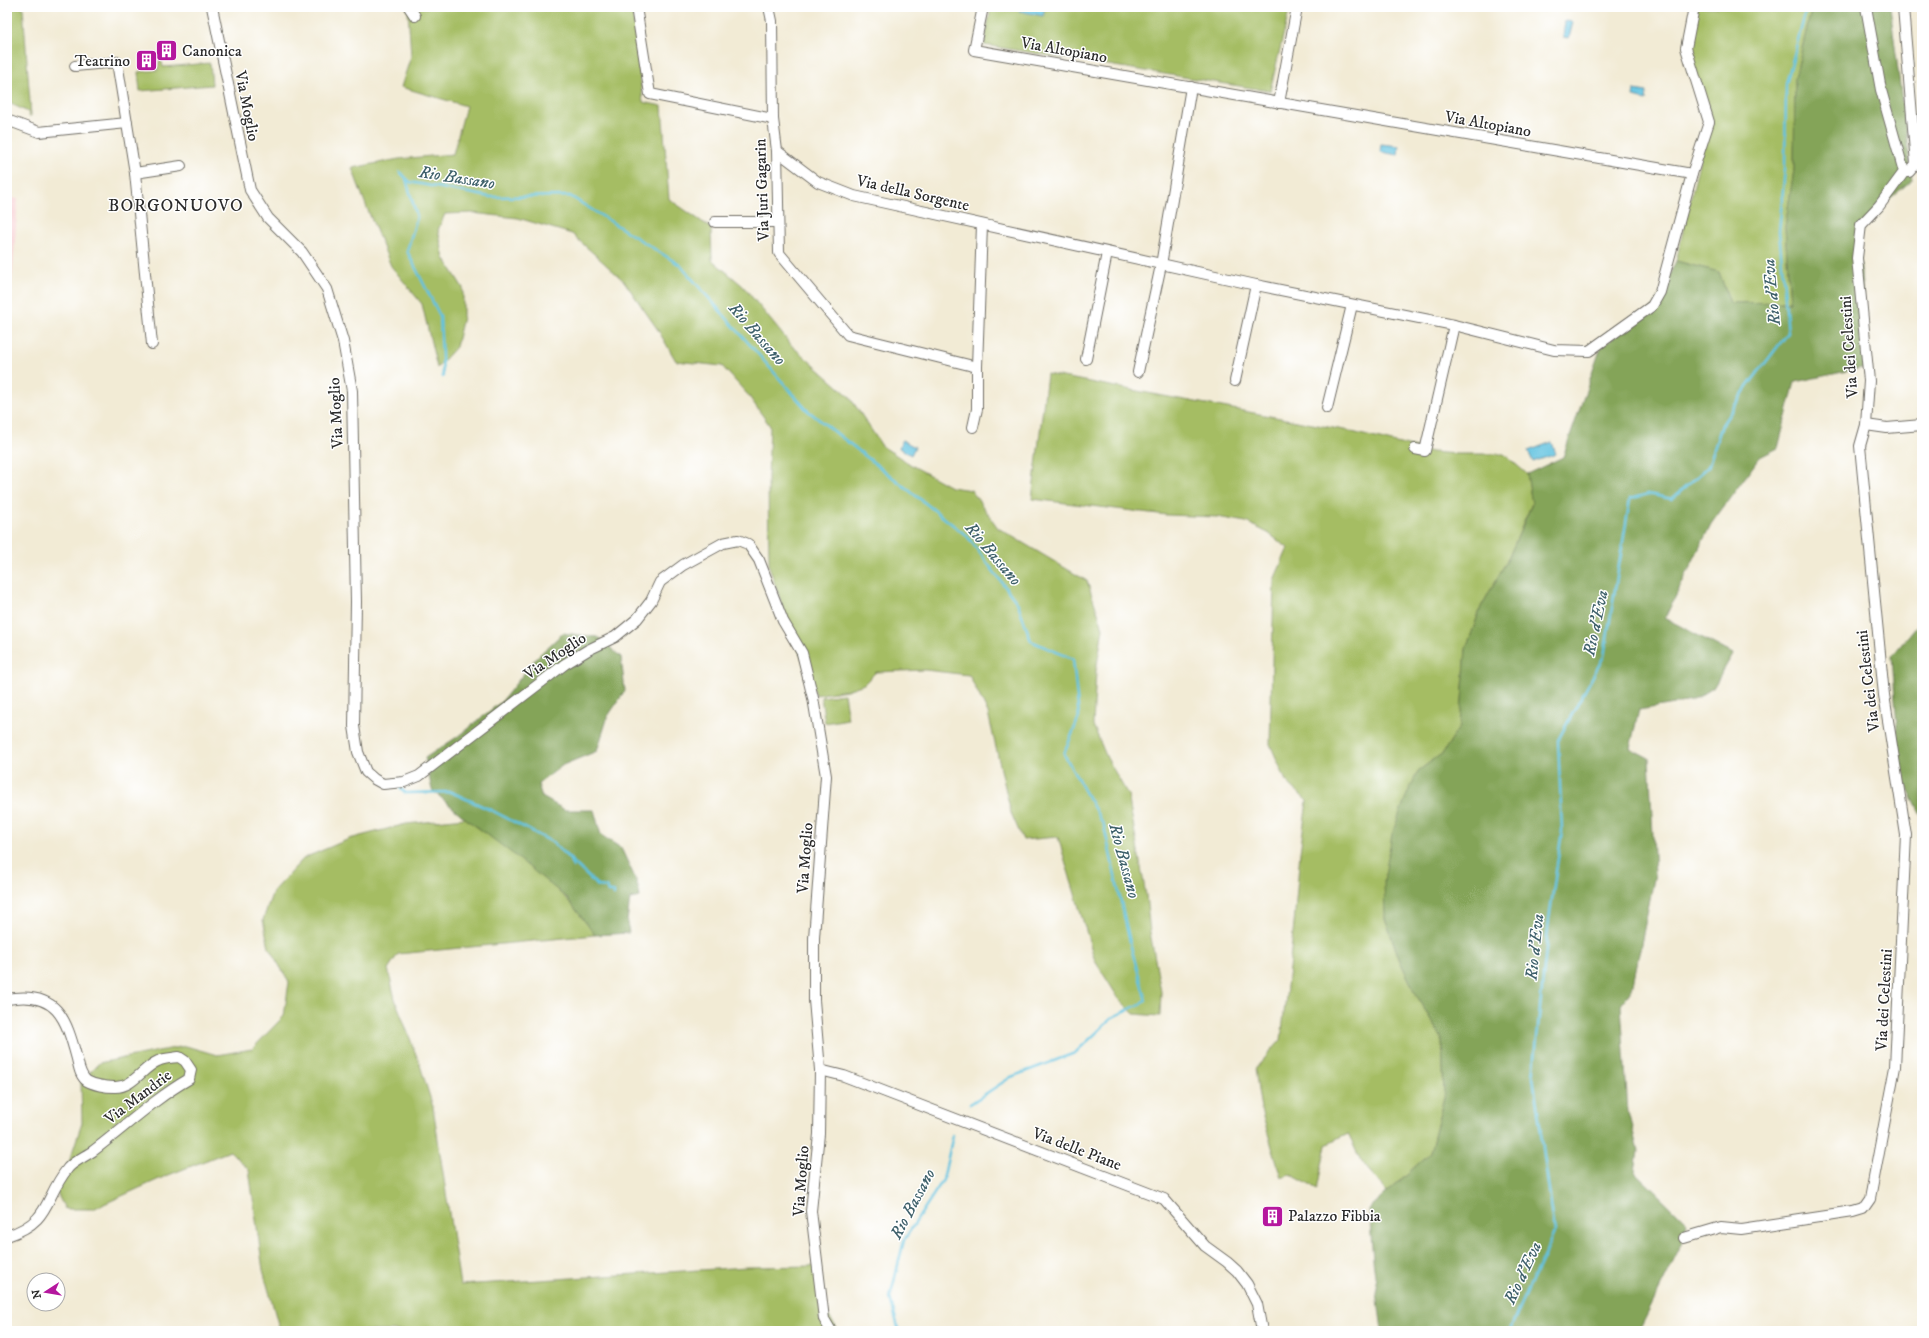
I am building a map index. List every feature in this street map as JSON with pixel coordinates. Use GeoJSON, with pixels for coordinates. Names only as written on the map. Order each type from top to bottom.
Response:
{"type":"FeatureCollection","features":[{"type":"Feature","properties":{"kind":"street","name":"Via Moglio"},"geometry":{"type":"LineString","coordinates":[[212,7],[250,190],[268,218],[302,252],[327,289],[344,341],[352,391],[356,571],[354,726],[358,752],[366,772],[383,784],[404,782],[419,776],[565,664],[588,650],[615,637],[637,619],[651,601],[660,582],[683,565],[723,543],[738,540],[748,544],[760,560],[783,620],[802,653],[813,698],[826,776],[814,938],[814,1000],[820,1070],[819,1134],[811,1211],[824,1319],[831,1331]]}},
{"type":"Feature","properties":{"kind":"street"},"geometry":{"type":"LineString","coordinates":[[636,7],[650,94],[773,119]]}},
{"type":"Feature","properties":{"kind":"street","name":"Via Juri Gagarin"},"geometry":{"type":"LineString","coordinates":[[769,7],[772,21],[773,119],[777,151],[779,253],[848,335],[977,367]]}},
{"type":"Feature","properties":{"kind":"street","name":"Via Altopiano"},"geometry":{"type":"LineString","coordinates":[[983,7],[974,50],[1692,174]]}},
{"type":"Feature","properties":{"kind":"street"},"geometry":{"type":"LineString","coordinates":[[1278,103],[1297,7]]}},
{"type":"Feature","properties":{"kind":"street"},"geometry":{"type":"LineString","coordinates":[[1086,359],[1107,253],[1454,326],[1554,350],[1589,351],[1652,306],[1660,292],[1692,174],[1709,122],[1686,48],[1694,7]]}},
{"type":"Feature","properties":{"kind":"street"},"geometry":{"type":"LineString","coordinates":[[1866,7],[1881,90],[1904,172]]}},
{"type":"Feature","properties":{"kind":"street","name":"Via dei Celestini"},"geometry":{"type":"LineString","coordinates":[[1684,1238],[1721,1227],[1741,1229],[1853,1212],[1863,1208],[1870,1199],[1896,1066],[1906,835],[1884,695],[1860,446],[1866,426],[1869,380],[1857,258],[1861,226],[1879,206],[1904,172],[1909,172],[1916,164],[1903,7]]}},
{"type":"Feature","properties":{"kind":"street"},"geometry":{"type":"LineString","coordinates":[[75,66],[117,62],[135,173],[152,344]]}},
{"type":"Feature","properties":{"kind":"street"},"geometry":{"type":"LineString","coordinates":[[1138,372],[1161,265],[1191,88]]}},
{"type":"Feature","properties":{"kind":"street"},"geometry":{"type":"LineString","coordinates":[[7,120],[39,132],[127,123]]}},
{"type":"Feature","properties":{"kind":"street","name":"Via della Sorgente"},"geometry":{"type":"LineString","coordinates":[[777,151],[818,182],[854,196],[1107,253]]}},
{"type":"Feature","properties":{"kind":"street"},"geometry":{"type":"LineString","coordinates":[[135,173],[181,166]]}},
{"type":"Feature","properties":{"kind":"street"},"geometry":{"type":"LineString","coordinates":[[715,222],[778,222]]}},
{"type":"Feature","properties":{"kind":"street"},"geometry":{"type":"LineString","coordinates":[[973,427],[977,409],[982,225]]}},
{"type":"Feature","properties":{"kind":"street"},"geometry":{"type":"LineString","coordinates":[[1235,381],[1256,285]]}},
{"type":"Feature","properties":{"kind":"street"},"geometry":{"type":"LineString","coordinates":[[1327,408],[1352,305]]}},
{"type":"Feature","properties":{"kind":"street"},"geometry":{"type":"LineString","coordinates":[[1415,449],[1425,451],[1454,326]]}},
{"type":"Feature","properties":{"kind":"street"},"geometry":{"type":"LineString","coordinates":[[1866,426],[1887,428],[1922,425]]}},
{"type":"Feature","properties":{"kind":"street","name":"Via Mandrie"},"geometry":{"type":"LineString","coordinates":[[7,999],[19,997],[37,998],[50,1003],[60,1014],[68,1031],[81,1075],[87,1081],[116,1087],[128,1084],[157,1061],[179,1057],[185,1061],[191,1070],[189,1079],[171,1089],[93,1151],[69,1167],[42,1215],[26,1229],[7,1236]]}},
{"type":"Feature","properties":{"kind":"street","name":"Via delle Piane"},"geometry":{"type":"LineString","coordinates":[[820,1070],[844,1076],[1164,1199],[1205,1246],[1237,1271],[1247,1284],[1257,1304],[1262,1331]]}},
{"type":"Feature","properties":{"kind":"shaded area"},"geometry":{"type":"Polygon","coordinates":[[[7,197],[18,199],[10,309],[7,308],[7,197]]]}},
{"type":"Feature","properties":{"kind":"green space"},"geometry":{"type":"Polygon","coordinates":[[[7,7],[23,7],[31,116],[29,116],[28,112],[7,102],[7,7]]]}},
{"type":"Feature","properties":{"kind":"green space"},"geometry":{"type":"Polygon","coordinates":[[[406,7],[632,7],[643,102],[662,106],[669,199],[711,228],[712,260],[743,286],[791,345],[849,396],[882,446],[913,466],[951,487],[971,490],[998,528],[1087,581],[1103,628],[1096,671],[1093,725],[1107,758],[1128,795],[1146,895],[1150,932],[1161,992],[1160,1016],[1134,1014],[1119,999],[1095,961],[1058,837],[1023,840],[1011,813],[988,713],[969,675],[925,670],[876,672],[864,684],[847,690],[816,695],[785,614],[769,566],[768,477],[770,426],[748,395],[722,366],[676,361],[658,330],[624,281],[572,234],[518,218],[472,213],[445,214],[438,230],[444,258],[463,288],[463,317],[456,347],[437,368],[422,304],[391,266],[352,168],[399,159],[453,154],[466,106],[401,87],[411,56],[408,11],[406,7]]]}},
{"type":"Feature","properties":{"kind":"green space"},"geometry":{"type":"Polygon","coordinates":[[[991,7],[1290,7],[1270,91],[984,45],[991,7]]]}},
{"type":"Feature","properties":{"kind":"green space"},"geometry":{"type":"Polygon","coordinates":[[[1698,7],[1812,7],[1795,78],[1794,170],[1785,227],[1790,302],[1730,303],[1719,272],[1676,261],[1710,116],[1688,55],[1698,7]]]}},
{"type":"Feature","properties":{"kind":"green space"},"geometry":{"type":"Polygon","coordinates":[[[1812,7],[1890,7],[1912,180],[1870,215],[1859,239],[1867,367],[1795,382],[1778,448],[1760,457],[1711,524],[1665,618],[1733,654],[1713,688],[1692,701],[1639,710],[1630,748],[1649,758],[1655,874],[1632,989],[1621,1005],[1628,1112],[1638,1151],[1635,1172],[1687,1223],[1682,1244],[1639,1331],[1382,1331],[1373,1260],[1369,1209],[1430,1153],[1444,1097],[1442,1039],[1417,996],[1400,961],[1385,918],[1384,881],[1392,834],[1405,799],[1418,771],[1443,753],[1460,726],[1466,649],[1481,607],[1509,557],[1532,504],[1527,474],[1563,457],[1601,347],[1655,306],[1676,261],[1719,272],[1730,303],[1790,302],[1785,227],[1794,170],[1795,78],[1812,7]]]}},
{"type":"Feature","properties":{"kind":"green space"},"geometry":{"type":"Polygon","coordinates":[[[159,61],[162,62],[163,67],[210,63],[212,85],[140,91],[138,72],[158,70],[159,61]]]}},
{"type":"Feature","properties":{"kind":"green space"},"geometry":{"type":"Polygon","coordinates":[[[1047,374],[1344,430],[1432,452],[1456,454],[1504,454],[1527,474],[1532,503],[1509,557],[1481,607],[1466,649],[1460,726],[1443,753],[1418,771],[1385,918],[1400,961],[1417,996],[1442,1039],[1444,1097],[1430,1153],[1387,1192],[1361,1161],[1348,1134],[1326,1145],[1317,1189],[1290,1174],[1281,1177],[1261,1110],[1255,1069],[1281,1040],[1294,924],[1300,852],[1307,801],[1286,781],[1270,744],[1274,580],[1288,548],[1268,533],[1246,522],[1217,517],[1167,515],[1032,499],[1047,374]]]}},
{"type":"Feature","properties":{"kind":"green space"},"geometry":{"type":"Polygon","coordinates":[[[1922,619],[1922,818],[1900,772],[1892,656],[1922,619]]]}},
{"type":"Feature","properties":{"kind":"green space"},"geometry":{"type":"Polygon","coordinates":[[[563,633],[598,637],[621,657],[625,691],[608,716],[597,751],[563,765],[538,784],[542,797],[565,810],[594,810],[601,835],[621,848],[637,882],[640,897],[630,899],[627,921],[629,933],[595,935],[567,898],[513,854],[465,818],[432,790],[425,758],[457,737],[502,701],[537,657],[563,633]]]}},
{"type":"Feature","properties":{"kind":"green space"},"geometry":{"type":"Polygon","coordinates":[[[844,694],[848,719],[825,723],[821,697],[844,694]]]}},
{"type":"Feature","properties":{"kind":"green space"},"geometry":{"type":"Polygon","coordinates":[[[465,818],[518,857],[553,886],[569,901],[595,935],[398,954],[388,969],[395,999],[420,1065],[433,1107],[460,1285],[747,1267],[816,1266],[823,1308],[839,1331],[280,1331],[263,1270],[249,1170],[230,1151],[166,1176],[93,1209],[65,1209],[54,1187],[69,1162],[82,1123],[81,1082],[99,1063],[186,1046],[217,1055],[252,1049],[284,1016],[289,982],[269,948],[263,920],[273,891],[304,858],[349,839],[406,824],[465,818]]]}},
{"type":"Feature","properties":{"kind":"water"},"geometry":{"type":"Polygon","coordinates":[[[1020,7],[1045,7],[1043,16],[1019,11],[1020,7]]]}},
{"type":"Feature","properties":{"kind":"water"},"geometry":{"type":"Polygon","coordinates":[[[1565,21],[1573,22],[1569,38],[1563,37],[1565,21]]]}},
{"type":"Feature","properties":{"kind":"water"},"geometry":{"type":"Polygon","coordinates":[[[1634,90],[1647,92],[1646,100],[1633,97],[1634,90]]]}},
{"type":"Feature","properties":{"kind":"water"},"geometry":{"type":"Polygon","coordinates":[[[1381,144],[1399,146],[1398,155],[1380,152],[1381,144]]]}},
{"type":"Feature","properties":{"kind":"water"},"geometry":{"type":"Polygon","coordinates":[[[902,440],[915,447],[911,455],[899,448],[902,440]]]}},
{"type":"Feature","properties":{"kind":"water"},"geometry":{"type":"Polygon","coordinates":[[[1552,442],[1556,454],[1533,462],[1528,451],[1552,442]]]}},
{"type":"Feature","properties":{"kind":"waterway","name":"Rio d'Eva"},"geometry":{"type":"LineString","coordinates":[[1509,1331],[1555,1232],[1533,1077],[1549,919],[1562,831],[1558,740],[1604,656],[1630,499],[1648,494],[1672,499],[1708,467],[1722,425],[1747,387],[1788,333],[1779,231],[1785,169],[1786,84],[1807,7]]}},
{"type":"Feature","properties":{"kind":"waterway","name":"Rio Bassano"},"geometry":{"type":"LineString","coordinates":[[400,172],[410,182],[490,197],[570,196],[680,265],[807,410],[967,536],[1018,604],[1031,641],[1073,659],[1079,717],[1064,754],[1104,826],[1131,947],[1146,1001],[1113,1017],[1075,1053],[1011,1077],[970,1104]]}},
{"type":"Feature","properties":{"kind":"waterway"},"geometry":{"type":"LineString","coordinates":[[406,179],[417,217],[407,251],[440,316],[443,377]]}},
{"type":"Feature","properties":{"kind":"waterway"},"geometry":{"type":"LineString","coordinates":[[398,786],[406,793],[451,792],[493,811],[552,842],[598,886],[606,887],[608,892],[614,892],[614,895]]}},
{"type":"Feature","properties":{"kind":"waterway"},"geometry":{"type":"LineString","coordinates":[[570,860],[573,867]]}},
{"type":"Feature","properties":{"kind":"waterway","name":"Rio Bassano"},"geometry":{"type":"LineString","coordinates":[[899,1331],[890,1298],[904,1240],[943,1180],[953,1135]]}},
{"type":"Feature","properties":{"kind":"place","name":"Canonica"},"geometry":{"type":"Point","coordinates":[167,51]}},
{"type":"Feature","properties":{"kind":"place","name":"Teatrino"},"geometry":{"type":"Point","coordinates":[146,61]}},
{"type":"Feature","properties":{"kind":"place","name":"Palazzo Fibbia"},"geometry":{"type":"Point","coordinates":[1272,1216]}},
{"type":"Feature","properties":{"kind":"district","name":"BORGONUOVO"},"geometry":{"type":"Point","coordinates":[176,206]}}]}
